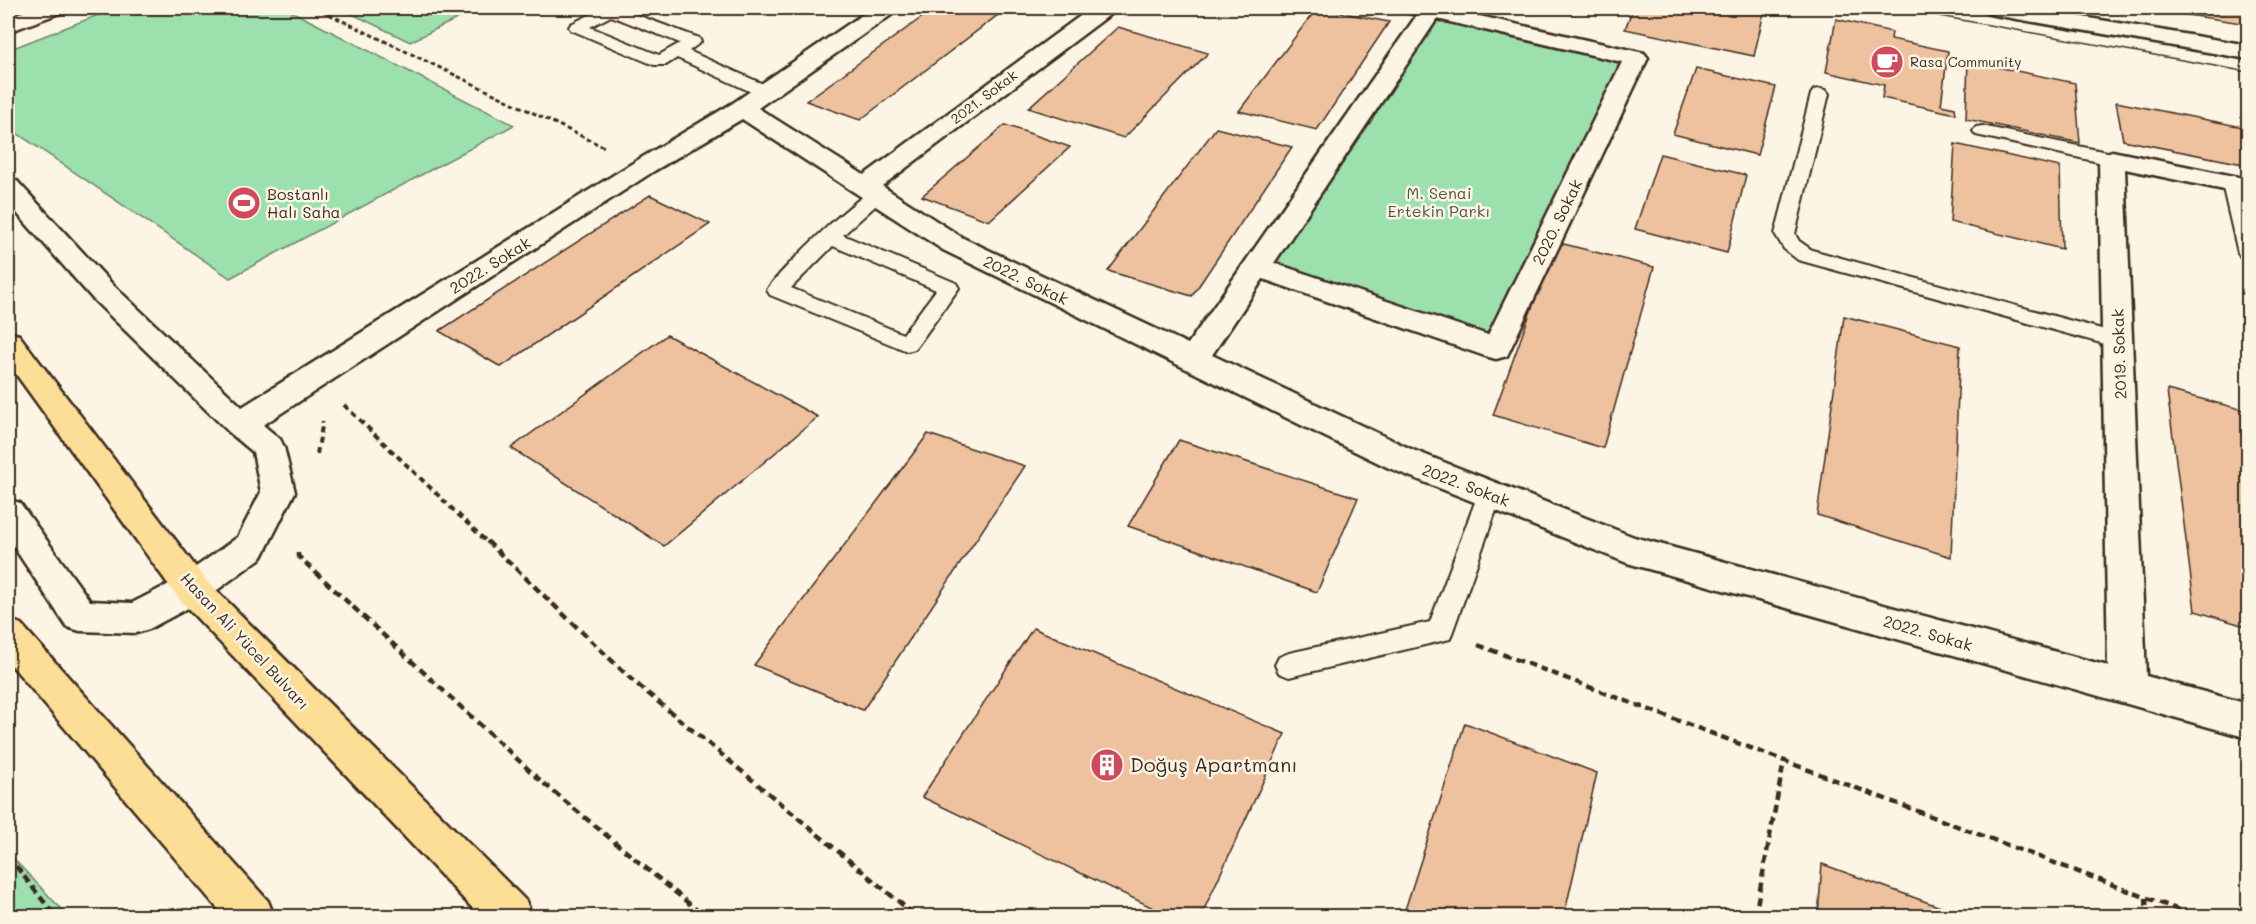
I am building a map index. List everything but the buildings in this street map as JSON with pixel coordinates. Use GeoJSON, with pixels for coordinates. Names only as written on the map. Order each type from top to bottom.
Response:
{"type":"FeatureCollection","features":[{"type":"Feature","properties":{"kind":"main road","name":"Hasan Ali Yücel Bulvarı"},"geometry":{"type":"LineString","coordinates":[[8,342],[192,589],[510,916]]}},
{"type":"Feature","properties":{"kind":"main road"},"geometry":{"type":"LineString","coordinates":[[8,635],[252,916]]}},
{"type":"Feature","properties":{"kind":"street"},"geometry":{"type":"LineString","coordinates":[[8,25],[52,8]]}},
{"type":"Feature","properties":{"kind":"street","name":"2022. Sokak"},"geometry":{"type":"LineString","coordinates":[[240,424],[645,166],[754,100],[886,8]]}},
{"type":"Feature","properties":{"kind":"street","name":"2021. Sokak"},"geometry":{"type":"LineString","coordinates":[[870,191],[1104,8]]}},
{"type":"Feature","properties":{"kind":"street"},"geometry":{"type":"LineString","coordinates":[[1994,8],[2083,16],[2248,52]]}},
{"type":"Feature","properties":{"kind":"street","name":"2020. Sokak"},"geometry":{"type":"LineString","coordinates":[[1193,360],[1424,9],[1636,58],[1496,349],[1256,267]]}},
{"type":"Feature","properties":{"kind":"street","name":"2022. Sokak"},"geometry":{"type":"LineString","coordinates":[[754,100],[870,191],[953,244],[1401,459],[1628,549],[2248,721]]}},
{"type":"Feature","properties":{"kind":"street"},"geometry":{"type":"LineString","coordinates":[[2112,159],[2240,186]]}},
{"type":"Feature","properties":{"kind":"street","name":"2019. Sokak"},"geometry":{"type":"LineString","coordinates":[[2112,159],[2119,341],[2127,688]]}},
{"type":"Feature","properties":{"kind":"street"},"geometry":{"type":"LineString","coordinates":[[8,187],[103,292],[240,424],[268,447],[278,492],[250,547],[192,589],[136,618],[80,616],[8,512]]}},
{"type":"Feature","properties":{"kind":"lane"},"geometry":{"type":"LineString","coordinates":[[610,10],[693,42],[675,52],[660,61],[577,27],[610,10]]}},
{"type":"Feature","properties":{"kind":"lane"},"geometry":{"type":"LineString","coordinates":[[675,52],[754,100]]}},
{"type":"Feature","properties":{"kind":"lane"},"geometry":{"type":"LineString","coordinates":[[1820,94],[1785,234],[1797,250],[1804,255],[2119,341]]}},
{"type":"Feature","properties":{"kind":"lane"},"geometry":{"type":"LineString","coordinates":[[1982,130],[2112,159]]}},
{"type":"Feature","properties":{"kind":"lane"},"geometry":{"type":"LineString","coordinates":[[2240,186],[2248,254]]}},
{"type":"Feature","properties":{"kind":"lane"},"geometry":{"type":"LineString","coordinates":[[830,237],[949,288],[908,344],[777,290],[830,237],[870,191]]}},
{"type":"Feature","properties":{"kind":"lane"},"geometry":{"type":"LineString","coordinates":[[1289,665],[1440,631],[1490,494]]}},
{"type":"Feature","properties":{"kind":"path"},"geometry":{"type":"LineString","coordinates":[[316,8],[645,166]]}},
{"type":"Feature","properties":{"kind":"path"},"geometry":{"type":"LineString","coordinates":[[338,399],[632,680],[916,916]]}},
{"type":"Feature","properties":{"kind":"path"},"geometry":{"type":"LineString","coordinates":[[316,457],[325,412]]}},
{"type":"Feature","properties":{"kind":"path"},"geometry":{"type":"LineString","coordinates":[[300,545],[298,556],[534,774],[705,916]]}},
{"type":"Feature","properties":{"kind":"path"},"geometry":{"type":"LineString","coordinates":[[1440,631],[2195,916]]}},
{"type":"Feature","properties":{"kind":"path"},"geometry":{"type":"LineString","coordinates":[[1755,916],[1784,761]]}},
{"type":"Feature","properties":{"kind":"path"},"geometry":{"type":"LineString","coordinates":[[8,856],[55,916]]}},
{"type":"Feature","properties":{"kind":"path"},"geometry":{"type":"LineString","coordinates":[[2146,898],[2147,916]]}},
{"type":"Feature","properties":{"kind":"green space","name":"Bostanlı Halı Saha"},"geometry":{"type":"Polygon","coordinates":[[[116,8],[285,8],[514,125],[230,278],[8,127],[8,50],[116,8]]]}},
{"type":"Feature","properties":{"kind":"green space"},"geometry":{"type":"Polygon","coordinates":[[[340,8],[479,8],[410,42],[340,8]]]}},
{"type":"Feature","properties":{"kind":"green space","name":"M. Senai Ertekin Parkı"},"geometry":{"type":"Polygon","coordinates":[[[1431,11],[1636,58],[1496,349],[1256,267],[1431,11]]]}},
{"type":"Feature","properties":{"kind":"green space"},"geometry":{"type":"Polygon","coordinates":[[[8,853],[68,916],[8,916],[8,853]]]}},
{"type":"Feature","properties":{"kind":"tram line"},"geometry":{"type":"LineString","coordinates":[[1895,8],[2248,72]]}},
{"type":"Feature","properties":{"kind":"place","name":"Rasa Community"},"geometry":{"type":"Point","coordinates":[1887,62]}},
{"type":"Feature","properties":{"kind":"place","name":"Bostanlı Halı Saha"},"geometry":{"type":"Point","coordinates":[244,203]}},
{"type":"Feature","properties":{"kind":"place","name":"Doğuş Apartmanı"},"geometry":{"type":"Point","coordinates":[1107,765]}}]}
